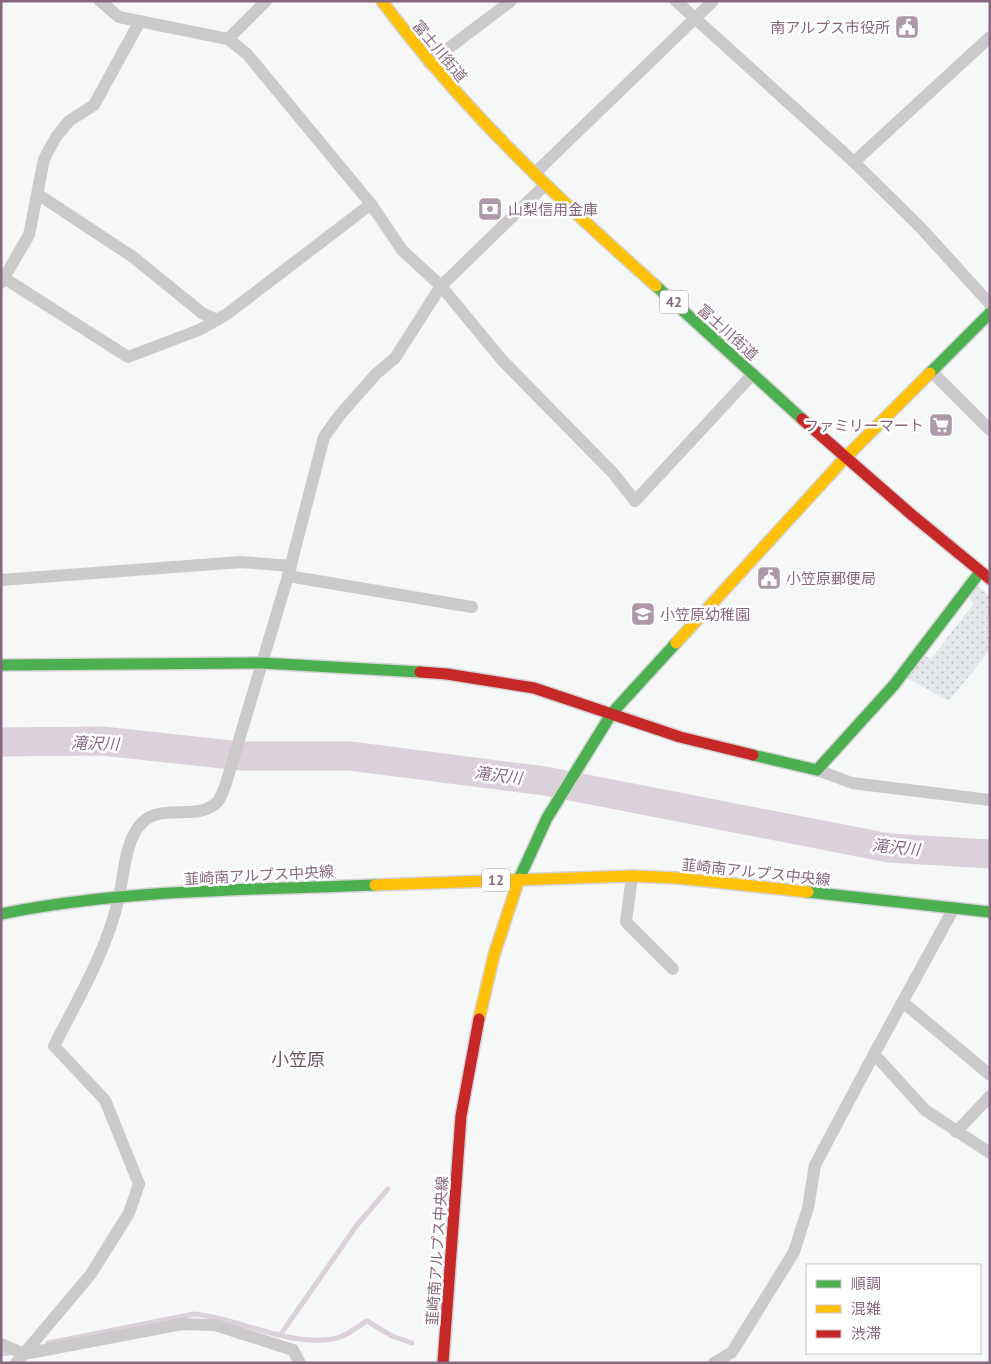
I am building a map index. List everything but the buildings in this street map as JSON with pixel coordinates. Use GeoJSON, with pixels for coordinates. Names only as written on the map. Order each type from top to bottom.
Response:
{"type":"FeatureCollection","features":[{"type":"Feature","properties":{"kind":"main road","name":"富士川街道"},"geometry":{"type":"LineString","coordinates":[[382,1],[429,63],[545,185],[846,457],[990,580]]}},
{"type":"Feature","properties":{"kind":"main road"},"geometry":{"type":"LineString","coordinates":[[519,879],[547,818],[612,712],[846,457],[990,313]]}},
{"type":"Feature","properties":{"kind":"main road"},"geometry":{"type":"LineString","coordinates":[[1,666],[262,663],[448,674],[534,688],[612,712],[680,737],[817,770],[894,685],[980,572]]}},
{"type":"Feature","properties":{"kind":"main road","name":"韮崎南アルプス中央線"},"geometry":{"type":"LineString","coordinates":[[1,914],[49,904],[206,891],[632,876],[677,878],[990,912]]}},
{"type":"Feature","properties":{"kind":"main road","name":"韮崎南アルプス中央線"},"geometry":{"type":"LineString","coordinates":[[443,1363],[462,1116],[476,1033],[492,964],[519,879]]}},
{"type":"Feature","properties":{"kind":"street"},"geometry":{"type":"LineString","coordinates":[[100,1],[119,17],[228,40],[247,54],[371,204],[402,250],[441,286],[502,360],[613,473],[635,501],[753,374]]}},
{"type":"Feature","properties":{"kind":"street"},"geometry":{"type":"LineString","coordinates":[[228,40],[266,1]]}},
{"type":"Feature","properties":{"kind":"street"},"geometry":{"type":"LineString","coordinates":[[429,63],[512,1]]}},
{"type":"Feature","properties":{"kind":"street"},"geometry":{"type":"LineString","coordinates":[[676,1],[854,162],[921,228],[990,304]]}},
{"type":"Feature","properties":{"kind":"street"},"geometry":{"type":"LineString","coordinates":[[534,174],[713,1]]}},
{"type":"Feature","properties":{"kind":"street"},"geometry":{"type":"LineString","coordinates":[[140,21],[94,105],[69,121],[56,137],[44,159],[39,195],[29,234],[3,281],[128,357],[199,330],[217,320],[371,204]]}},
{"type":"Feature","properties":{"kind":"street"},"geometry":{"type":"LineString","coordinates":[[854,162],[990,37]]}},
{"type":"Feature","properties":{"kind":"street"},"geometry":{"type":"LineString","coordinates":[[20,1359],[91,1274],[129,1213],[139,1184],[105,1100],[54,1046],[97,961],[119,898],[124,862],[142,822],[158,814],[202,810],[218,802],[227,780],[290,571],[324,437],[339,416],[370,381],[395,358],[441,286],[545,185]]}},
{"type":"Feature","properties":{"kind":"street"},"geometry":{"type":"LineString","coordinates":[[39,195],[133,257],[202,313],[217,320]]}},
{"type":"Feature","properties":{"kind":"street"},"geometry":{"type":"LineString","coordinates":[[932,372],[990,430]]}},
{"type":"Feature","properties":{"kind":"street"},"geometry":{"type":"LineString","coordinates":[[1,580],[241,562],[472,607]]}},
{"type":"Feature","properties":{"kind":"street"},"geometry":{"type":"LineString","coordinates":[[817,770],[852,783],[990,800]]}},
{"type":"Feature","properties":{"kind":"street"},"geometry":{"type":"LineString","coordinates":[[632,876],[626,922],[673,969]]}},
{"type":"Feature","properties":{"kind":"street"},"geometry":{"type":"LineString","coordinates":[[714,1363],[732,1352],[794,1252],[808,1208],[815,1165],[954,908]]}},
{"type":"Feature","properties":{"kind":"street"},"geometry":{"type":"LineString","coordinates":[[904,1003],[990,1074]]}},
{"type":"Feature","properties":{"kind":"street"},"geometry":{"type":"LineString","coordinates":[[874,1054],[924,1110],[990,1153]]}},
{"type":"Feature","properties":{"kind":"street"},"geometry":{"type":"LineString","coordinates":[[956,1132],[990,1096]]}},
{"type":"Feature","properties":{"kind":"street"},"geometry":{"type":"LineString","coordinates":[[20,1359],[182,1324],[215,1325],[293,1350],[300,1363]]}},
{"type":"Feature","properties":{"kind":"street"},"geometry":{"type":"LineString","coordinates":[[1,1344],[20,1359]]}},
{"type":"Feature","properties":{"kind":"shaded area"},"geometry":{"type":"Polygon","coordinates":[[[974,583],[990,596],[990,650],[949,701],[903,676],[920,653],[931,659],[974,603],[965,595],[974,583]]]}},
{"type":"Feature","properties":{"kind":"waterway","name":"滝沢川"},"geometry":{"type":"LineString","coordinates":[[1,742],[102,741],[241,756],[350,756],[545,781],[889,848],[990,854]]}},
{"type":"Feature","properties":{"kind":"waterway"},"geometry":{"type":"LineString","coordinates":[[281,1334],[357,1225],[388,1189]]}},
{"type":"Feature","properties":{"kind":"waterway"},"geometry":{"type":"LineString","coordinates":[[48,1343],[194,1314],[229,1321],[284,1336],[320,1340],[341,1337],[367,1321],[392,1336],[412,1343]]}},
{"type":"Feature","properties":{"kind":"waterway"},"geometry":{"type":"LineString","coordinates":[[1,1354],[10,1353]]}},
{"type":"Feature","properties":{"kind":"traffic: fast"},"geometry":{"type":"LineString","coordinates":[[656,286],[802,419]]}},
{"type":"Feature","properties":{"kind":"traffic: fast"},"geometry":{"type":"LineString","coordinates":[[930,373],[990,313]]}},
{"type":"Feature","properties":{"kind":"traffic: fast"},"geometry":{"type":"LineString","coordinates":[[753,755],[817,770],[894,685],[980,572]]}},
{"type":"Feature","properties":{"kind":"traffic: fast"},"geometry":{"type":"LineString","coordinates":[[519,879],[547,818],[612,713],[676,643]]}},
{"type":"Feature","properties":{"kind":"traffic: fast"},"geometry":{"type":"LineString","coordinates":[[1,665],[262,663],[420,672]]}},
{"type":"Feature","properties":{"kind":"traffic: fast"},"geometry":{"type":"LineString","coordinates":[[1,914],[47,906],[140,895],[375,885]]}},
{"type":"Feature","properties":{"kind":"traffic: fast"},"geometry":{"type":"LineString","coordinates":[[808,892],[990,912]]}},
{"type":"Feature","properties":{"kind":"traffic: slow"},"geometry":{"type":"LineString","coordinates":[[382,1],[444,79],[477,115],[546,185],[656,286]]}},
{"type":"Feature","properties":{"kind":"traffic: slow"},"geometry":{"type":"LineString","coordinates":[[676,643],[846,457],[930,373]]}},
{"type":"Feature","properties":{"kind":"traffic: slow"},"geometry":{"type":"LineString","coordinates":[[375,885],[632,876],[677,878],[808,892]]}},
{"type":"Feature","properties":{"kind":"traffic: slow"},"geometry":{"type":"LineString","coordinates":[[479,1019],[494,955],[519,879]]}},
{"type":"Feature","properties":{"kind":"traffic: jam"},"geometry":{"type":"LineString","coordinates":[[802,419],[912,515],[990,579]]}},
{"type":"Feature","properties":{"kind":"traffic: jam"},"geometry":{"type":"LineString","coordinates":[[420,672],[447,674],[534,688],[680,737],[753,755]]}},
{"type":"Feature","properties":{"kind":"traffic: jam"},"geometry":{"type":"LineString","coordinates":[[443,1363],[461,1116],[479,1019]]}},
{"type":"Feature","properties":{"kind":"place","name":"南アルプス市役所"},"geometry":{"type":"Point","coordinates":[907,27]}},
{"type":"Feature","properties":{"kind":"place","name":"山梨信用金庫"},"geometry":{"type":"Point","coordinates":[490,209]}},
{"type":"Feature","properties":{"kind":"place","name":"ファミリーマート"},"geometry":{"type":"Point","coordinates":[941,425]}},
{"type":"Feature","properties":{"kind":"place","name":"小笠原郵便局"},"geometry":{"type":"Point","coordinates":[769,578]}},
{"type":"Feature","properties":{"kind":"place","name":"小笠原幼稚園"},"geometry":{"type":"Point","coordinates":[643,614]}},
{"type":"Feature","properties":{"kind":"district","name":"小笠原"},"geometry":{"type":"Point","coordinates":[298,1059]}}]}
